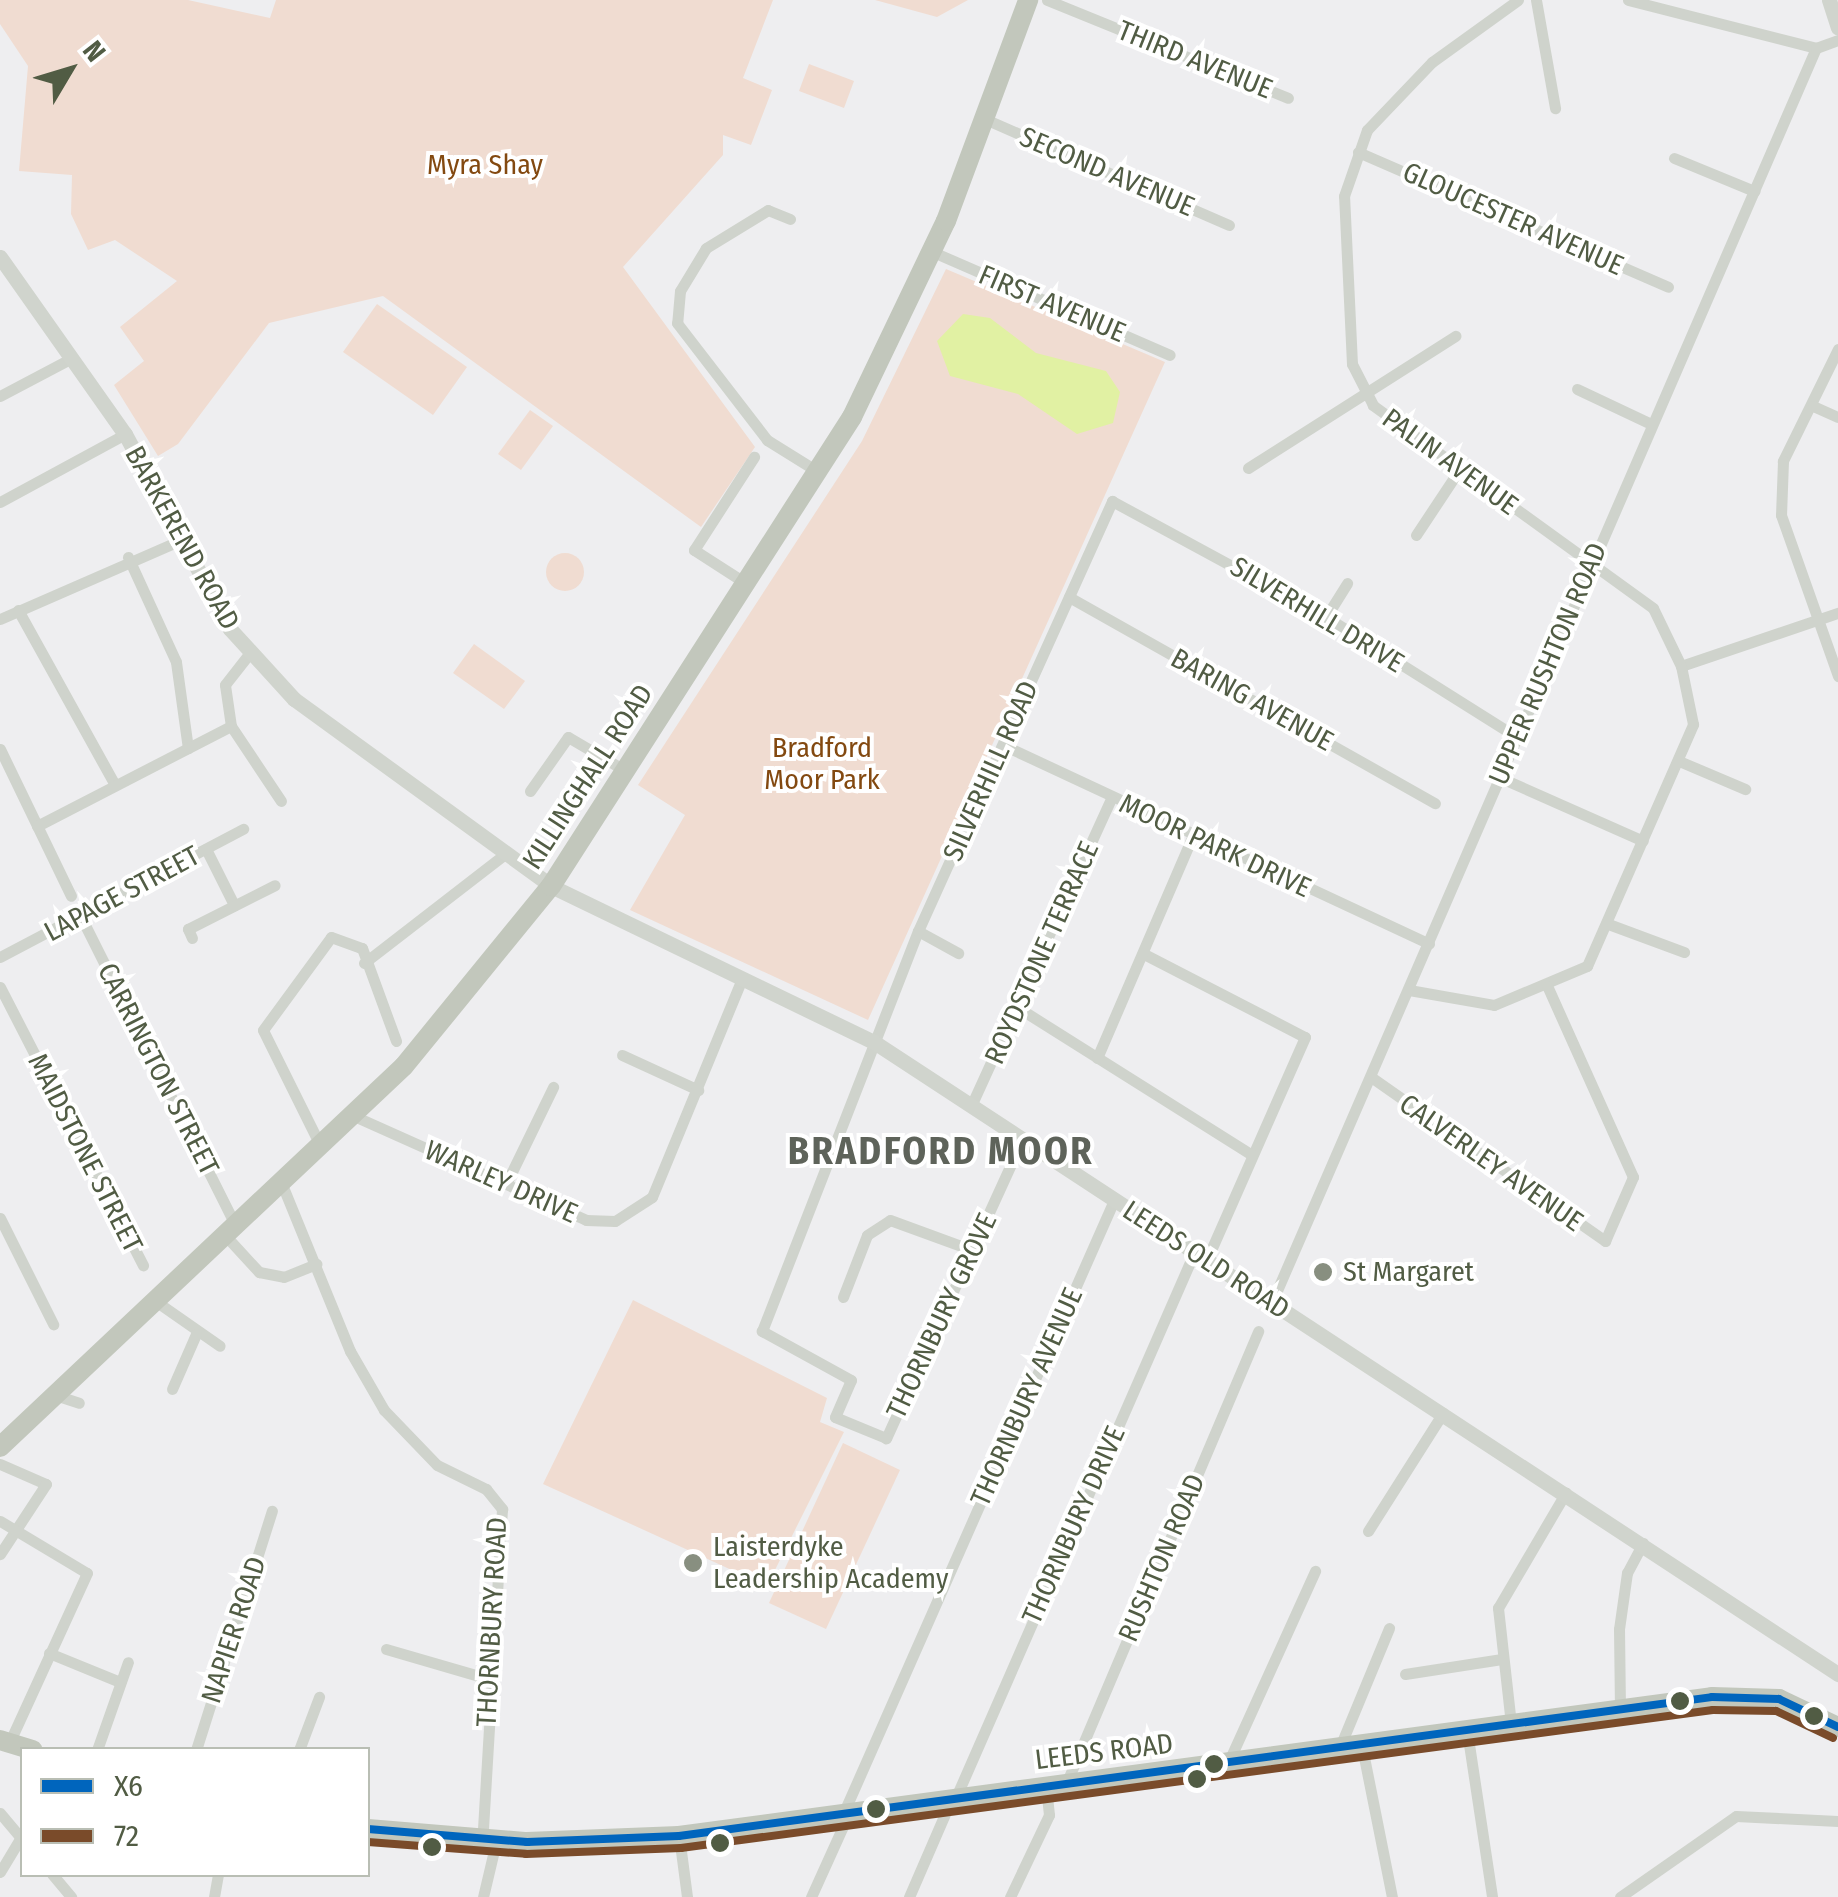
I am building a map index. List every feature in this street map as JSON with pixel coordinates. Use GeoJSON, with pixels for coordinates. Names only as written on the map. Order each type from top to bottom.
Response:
{"type":"FeatureCollection","features":[{"type":"Feature","properties":{"kind":"highway","name":"KILLINGHALL ROAD"},"geometry":{"type":"LineString","coordinates":[[1,1447],[153,1299],[354,1116],[468,997],[551,886],[820,473],[932,252],[1028,0]]}},
{"type":"Feature","properties":{"kind":"highway","name":"LEEDS ROAD"},"geometry":{"type":"LineString","coordinates":[[370,1829],[489,1841],[679,1836],[1620,1710],[1760,1696],[1838,1727]]}},
{"type":"Feature","properties":{"kind":"main road"},"geometry":{"type":"LineString","coordinates":[[1829,0],[1838,28]]}},
{"type":"Feature","properties":{"kind":"main road","name":"BARKEREND ROAD"},"geometry":{"type":"LineString","coordinates":[[0,257],[5,276],[72,358],[125,434],[249,654],[294,699],[551,886]]}},
{"type":"Feature","properties":{"kind":"main road","name":"LEEDS OLD ROAD"},"geometry":{"type":"LineString","coordinates":[[551,886],[741,982],[874,1042],[1566,1492],[1838,1674]]}},
{"type":"Feature","properties":{"kind":"street","name":"THIRD AVENUE"},"geometry":{"type":"LineString","coordinates":[[1046,0],[1288,98]]}},
{"type":"Feature","properties":{"kind":"street"},"geometry":{"type":"LineString","coordinates":[[1358,152],[1432,62],[1518,0]]}},
{"type":"Feature","properties":{"kind":"street"},"geometry":{"type":"LineString","coordinates":[[1536,0],[1555,108]]}},
{"type":"Feature","properties":{"kind":"street"},"geometry":{"type":"LineString","coordinates":[[1628,0],[1658,3],[1816,48],[1838,40]]}},
{"type":"Feature","properties":{"kind":"street","name":"UPPER RUSHTON ROAD"},"geometry":{"type":"LineString","coordinates":[[1272,1302],[1816,48]]}},
{"type":"Feature","properties":{"kind":"street","name":"SECOND AVENUE"},"geometry":{"type":"LineString","coordinates":[[985,119],[1229,224]]}},
{"type":"Feature","properties":{"kind":"street","name":"GLOUCESTER AVENUE"},"geometry":{"type":"LineString","coordinates":[[1358,152],[1668,287]]}},
{"type":"Feature","properties":{"kind":"street","name":"PALIN AVENUE"},"geometry":{"type":"LineString","coordinates":[[1358,152],[1344,196],[1348,330],[1365,390],[1459,470],[1653,608],[1681,666],[1693,708],[1679,760],[1611,926],[1588,966],[1494,1005],[1408,990]]}},
{"type":"Feature","properties":{"kind":"street"},"geometry":{"type":"LineString","coordinates":[[1674,158],[1754,191]]}},
{"type":"Feature","properties":{"kind":"street"},"geometry":{"type":"LineString","coordinates":[[790,219],[768,210],[706,248],[680,290],[677,323],[766,440],[820,473]]}},
{"type":"Feature","properties":{"kind":"street","name":"FIRST AVENUE"},"geometry":{"type":"LineString","coordinates":[[932,252],[1170,355]]}},
{"type":"Feature","properties":{"kind":"street"},"geometry":{"type":"LineString","coordinates":[[1248,468],[1455,336]]}},
{"type":"Feature","properties":{"kind":"street"},"geometry":{"type":"LineString","coordinates":[[1838,349],[1783,461],[1781,515],[1838,676]]}},
{"type":"Feature","properties":{"kind":"street"},"geometry":{"type":"LineString","coordinates":[[0,396],[72,358]]}},
{"type":"Feature","properties":{"kind":"street"},"geometry":{"type":"LineString","coordinates":[[1577,388],[1652,424]]}},
{"type":"Feature","properties":{"kind":"street"},"geometry":{"type":"LineString","coordinates":[[1813,406],[1838,416]]}},
{"type":"Feature","properties":{"kind":"street"},"geometry":{"type":"LineString","coordinates":[[0,502],[125,434]]}},
{"type":"Feature","properties":{"kind":"street"},"geometry":{"type":"LineString","coordinates":[[747,584],[694,550],[754,457]]}},
{"type":"Feature","properties":{"kind":"street"},"geometry":{"type":"LineString","coordinates":[[1416,534],[1459,470]]}},
{"type":"Feature","properties":{"kind":"street","name":"SILVERHILL ROAD"},"geometry":{"type":"LineString","coordinates":[[886,1438],[835,1417],[851,1380],[762,1332],[918,931],[1112,501]]}},
{"type":"Feature","properties":{"kind":"street","name":"SILVERHILL DRIVE"},"geometry":{"type":"LineString","coordinates":[[1112,501],[1326,617],[1518,738]]}},
{"type":"Feature","properties":{"kind":"street"},"geometry":{"type":"LineString","coordinates":[[0,619],[128,557],[183,539]]}},
{"type":"Feature","properties":{"kind":"street"},"geometry":{"type":"LineString","coordinates":[[128,557],[176,662],[188,748]]}},
{"type":"Feature","properties":{"kind":"street"},"geometry":{"type":"LineString","coordinates":[[1326,617],[1348,582]]}},
{"type":"Feature","properties":{"kind":"street","name":"BARING AVENUE"},"geometry":{"type":"LineString","coordinates":[[1069,596],[1434,803]]}},
{"type":"Feature","properties":{"kind":"street"},"geometry":{"type":"LineString","coordinates":[[18,610],[115,785]]}},
{"type":"Feature","properties":{"kind":"street"},"geometry":{"type":"LineString","coordinates":[[1681,666],[1838,613]]}},
{"type":"Feature","properties":{"kind":"street"},"geometry":{"type":"LineString","coordinates":[[249,654],[225,685],[231,726],[281,801]]}},
{"type":"Feature","properties":{"kind":"street"},"geometry":{"type":"LineString","coordinates":[[37,826],[231,726]]}},
{"type":"Feature","properties":{"kind":"street"},"geometry":{"type":"LineString","coordinates":[[530,792],[568,737],[626,771]]}},
{"type":"Feature","properties":{"kind":"street","name":"MOOR PARK DRIVE"},"geometry":{"type":"LineString","coordinates":[[1003,745],[1429,944]]}},
{"type":"Feature","properties":{"kind":"street"},"geometry":{"type":"LineString","coordinates":[[0,749],[71,896]]}},
{"type":"Feature","properties":{"kind":"street"},"geometry":{"type":"LineString","coordinates":[[1679,760],[1745,789]]}},
{"type":"Feature","properties":{"kind":"street"},"geometry":{"type":"LineString","coordinates":[[1501,778],[1643,840]]}},
{"type":"Feature","properties":{"kind":"street","name":"ROYDSTONE TERRACE"},"geometry":{"type":"LineString","coordinates":[[971,1106],[1112,799]]}},
{"type":"Feature","properties":{"kind":"street","name":"LAPAGE STREET"},"geometry":{"type":"LineString","coordinates":[[0,958],[243,830]]}},
{"type":"Feature","properties":{"kind":"street"},"geometry":{"type":"LineString","coordinates":[[1097,1058],[1193,835]]}},
{"type":"Feature","properties":{"kind":"street"},"geometry":{"type":"LineString","coordinates":[[206,849],[234,905]]}},
{"type":"Feature","properties":{"kind":"street"},"geometry":{"type":"LineString","coordinates":[[364,964],[506,854]]}},
{"type":"Feature","properties":{"kind":"street"},"geometry":{"type":"LineString","coordinates":[[192,938],[188,928],[275,885]]}},
{"type":"Feature","properties":{"kind":"street","name":"CARRINGTON STREET"},"geometry":{"type":"LineString","coordinates":[[80,915],[230,1229],[259,1272],[284,1278],[317,1264]]}},
{"type":"Feature","properties":{"kind":"street"},"geometry":{"type":"LineString","coordinates":[[1611,926],[1684,952]]}},
{"type":"Feature","properties":{"kind":"street"},"geometry":{"type":"LineString","coordinates":[[918,931],[958,953]]}},
{"type":"Feature","properties":{"kind":"street"},"geometry":{"type":"LineString","coordinates":[[320,1146],[263,1030],[331,936],[362,948],[364,964],[396,1041]]}},
{"type":"Feature","properties":{"kind":"street","name":"THORNBURY DRIVE"},"geometry":{"type":"LineString","coordinates":[[909,1897],[1200,1257],[1305,1037],[1144,954]]}},
{"type":"Feature","properties":{"kind":"street","name":"WARLEY DRIVE"},"geometry":{"type":"LineString","coordinates":[[354,1116],[586,1220],[631,1216],[652,1198],[741,982]]}},
{"type":"Feature","properties":{"kind":"street","name":"CALVERLEY AVENUE"},"geometry":{"type":"LineString","coordinates":[[1370,1077],[1592,1234],[1613,1236],[1633,1176],[1546,986]]}},
{"type":"Feature","properties":{"kind":"street","name":"MAIDSTONE STREET"},"geometry":{"type":"LineString","coordinates":[[0,987],[143,1265]]}},
{"type":"Feature","properties":{"kind":"street"},"geometry":{"type":"LineString","coordinates":[[1018,1007],[1252,1155]]}},
{"type":"Feature","properties":{"kind":"street"},"geometry":{"type":"LineString","coordinates":[[622,1055],[698,1090]]}},
{"type":"Feature","properties":{"kind":"street"},"geometry":{"type":"LineString","coordinates":[[506,1184],[553,1087]]}},
{"type":"Feature","properties":{"kind":"street","name":"THORNBURY GROVE"},"geometry":{"type":"LineString","coordinates":[[886,1438],[1022,1140]]}},
{"type":"Feature","properties":{"kind":"street","name":"THORNBURY ROAD"},"geometry":{"type":"LineString","coordinates":[[280,1182],[384,1410],[436,1465],[486,1489],[502,1510],[489,1680],[489,1841],[484,1897]]}},
{"type":"Feature","properties":{"kind":"street","name":"THORNBURY AVENUE"},"geometry":{"type":"LineString","coordinates":[[811,1897],[1114,1200]]}},
{"type":"Feature","properties":{"kind":"street"},"geometry":{"type":"LineString","coordinates":[[0,1218],[53,1324]]}},
{"type":"Feature","properties":{"kind":"street"},"geometry":{"type":"LineString","coordinates":[[843,1297],[867,1235],[890,1220],[972,1250]]}},
{"type":"Feature","properties":{"kind":"street"},"geometry":{"type":"LineString","coordinates":[[153,1299],[196,1334],[220,1346]]}},
{"type":"Feature","properties":{"kind":"street","name":"RUSHTON ROAD"},"geometry":{"type":"LineString","coordinates":[[1010,1897],[1258,1331]]}},
{"type":"Feature","properties":{"kind":"street"},"geometry":{"type":"LineString","coordinates":[[172,1389],[196,1334]]}},
{"type":"Feature","properties":{"kind":"street"},"geometry":{"type":"LineString","coordinates":[[54,1395],[80,1403]]}},
{"type":"Feature","properties":{"kind":"street"},"geometry":{"type":"LineString","coordinates":[[1368,1531],[1443,1413]]}},
{"type":"Feature","properties":{"kind":"street"},"geometry":{"type":"LineString","coordinates":[[0,1554],[46,1484],[1,1447]]}},
{"type":"Feature","properties":{"kind":"street"},"geometry":{"type":"LineString","coordinates":[[1512,1724],[1502,1659],[1500,1599],[1566,1492]]}},
{"type":"Feature","properties":{"kind":"street","name":"NAPIER ROAD"},"geometry":{"type":"LineString","coordinates":[[197,1747],[272,1510]]}},
{"type":"Feature","properties":{"kind":"street"},"geometry":{"type":"LineString","coordinates":[[0,1521],[86,1572],[5,1741]]}},
{"type":"Feature","properties":{"kind":"street"},"geometry":{"type":"LineString","coordinates":[[1620,1710],[1619,1629],[1629,1566],[1643,1543]]}},
{"type":"Feature","properties":{"kind":"street"},"geometry":{"type":"LineString","coordinates":[[1228,1765],[1315,1571]]}},
{"type":"Feature","properties":{"kind":"street"},"geometry":{"type":"LineString","coordinates":[[1339,1749],[1388,1628]]}},
{"type":"Feature","properties":{"kind":"street"},"geometry":{"type":"LineString","coordinates":[[386,1649],[489,1680]]}},
{"type":"Feature","properties":{"kind":"street"},"geometry":{"type":"LineString","coordinates":[[49,1653],[120,1682]]}},
{"type":"Feature","properties":{"kind":"street"},"geometry":{"type":"LineString","coordinates":[[1405,1674],[1502,1659]]}},
{"type":"Feature","properties":{"kind":"street"},"geometry":{"type":"LineString","coordinates":[[98,1747],[128,1662]]}},
{"type":"Feature","properties":{"kind":"street"},"geometry":{"type":"LineString","coordinates":[[300,1747],[319,1697]]}},
{"type":"Feature","properties":{"kind":"street"},"geometry":{"type":"LineString","coordinates":[[1467,1731],[1492,1897]]}},
{"type":"Feature","properties":{"kind":"street"},"geometry":{"type":"LineString","coordinates":[[1362,1747],[1392,1897]]}},
{"type":"Feature","properties":{"kind":"street"},"geometry":{"type":"LineString","coordinates":[[0,1813],[20,1836]]}},
{"type":"Feature","properties":{"kind":"street"},"geometry":{"type":"LineString","coordinates":[[1620,1897],[1736,1816],[1838,1821]]}},
{"type":"Feature","properties":{"kind":"street"},"geometry":{"type":"LineString","coordinates":[[679,1836],[686,1897]]}},
{"type":"Feature","properties":{"kind":"street"},"geometry":{"type":"LineString","coordinates":[[0,1872],[20,1841]]}},
{"type":"Feature","properties":{"kind":"street"},"geometry":{"type":"LineString","coordinates":[[54,1877],[71,1897]]}},
{"type":"Feature","properties":{"kind":"green space","name":"Myra Shay"},"geometry":{"type":"Polygon","coordinates":[[[0,0],[188,0],[270,18],[276,0],[773,0],[743,78],[772,90],[751,145],[723,135],[723,155],[623,267],[755,447],[701,527],[383,296],[269,323],[178,444],[158,456],[114,385],[144,361],[120,327],[177,281],[115,240],[88,250],[71,214],[72,175],[19,171],[28,66],[0,24],[0,0]]]}},
{"type":"Feature","properties":{"kind":"green space"},"geometry":{"type":"Polygon","coordinates":[[[875,0],[968,0],[937,17],[875,0]]]}},
{"type":"Feature","properties":{"kind":"green space"},"geometry":{"type":"Polygon","coordinates":[[[809,64],[854,81],[844,108],[799,91],[809,64]]]}},
{"type":"Feature","properties":{"kind":"green space","name":"Bradford Moor Park"},"geometry":{"type":"Polygon","coordinates":[[[946,269],[1165,362],[868,1020],[630,910],[685,815],[638,785],[862,441],[946,269]]]}},
{"type":"Feature","properties":{"kind":"green space"},"geometry":{"type":"Polygon","coordinates":[[[377,304],[467,367],[433,415],[343,352],[377,304]]]}},
{"type":"Feature","properties":{"kind":"green space"},"geometry":{"type":"Polygon","coordinates":[[[530,410],[553,426],[521,470],[498,454],[530,410]]]}},
{"type":"Feature","properties":{"kind":"green space"},"geometry":{"type":"Polygon","coordinates":[[[565,553],[578,559],[584,572],[578,585],[565,591],[552,585],[546,572],[552,559],[565,553]]]}},
{"type":"Feature","properties":{"kind":"green space"},"geometry":{"type":"Polygon","coordinates":[[[474,644],[525,681],[504,709],[453,673],[474,644]]]}},
{"type":"Feature","properties":{"kind":"green space"},"geometry":{"type":"Polygon","coordinates":[[[633,1300],[827,1398],[820,1422],[844,1432],[767,1586],[543,1484],[633,1300]]]}},
{"type":"Feature","properties":{"kind":"green space"},"geometry":{"type":"Polygon","coordinates":[[[843,1443],[900,1470],[826,1629],[769,1603],[843,1443]]]}},
{"type":"Feature","properties":{"kind":"shaded area"},"geometry":{"type":"Polygon","coordinates":[[[963,314],[990,318],[1036,353],[1106,371],[1120,392],[1113,423],[1077,434],[1018,394],[950,376],[937,341],[963,314]]]}},
{"type":"Feature","properties":{"kind":"transit line","name":"X6"},"geometry":{"type":"LineString","coordinates":[[370,1829],[527,1842],[679,1836],[1712,1697],[1779,1699],[1838,1727]]}},
{"type":"Feature","properties":{"kind":"transit line","name":"72"},"geometry":{"type":"LineString","coordinates":[[370,1842],[526,1854],[681,1848],[1713,1710],[1776,1711],[1833,1738]]}},
{"type":"Feature","properties":{"kind":"place","name":"St Margaret"},"geometry":{"type":"Point","coordinates":[1323,1272]}},
{"type":"Feature","properties":{"kind":"place","name":"Laisterdyke Leadership Academy"},"geometry":{"type":"Point","coordinates":[693,1563]}},
{"type":"Feature","properties":{"kind":"district","name":"BRADFORD MOOR"},"geometry":{"type":"Point","coordinates":[941,1152]}}]}
